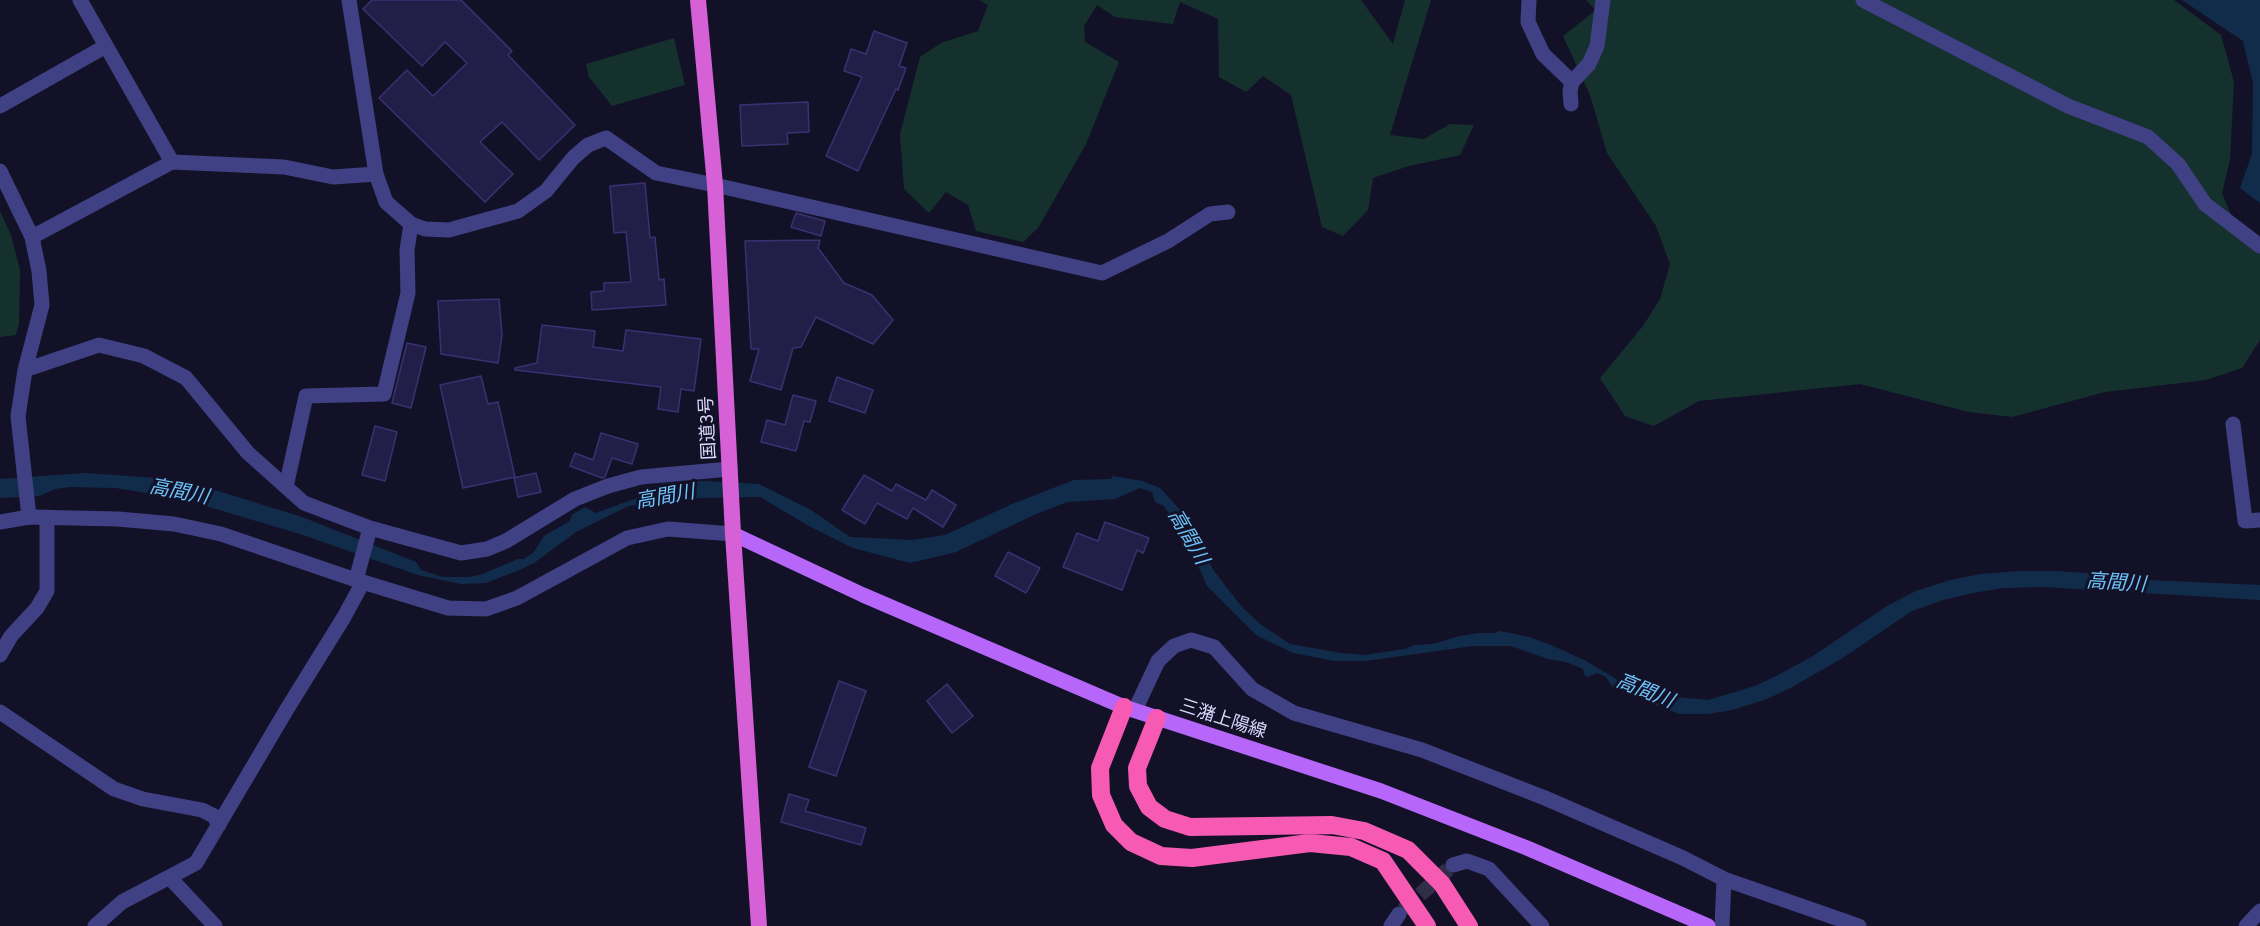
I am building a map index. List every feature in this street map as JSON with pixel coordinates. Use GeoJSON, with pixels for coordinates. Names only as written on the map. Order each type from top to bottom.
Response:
{"type":"FeatureCollection","features":[{"type":"Feature","properties":{"kind":"highway","name":"国道3号"},"geometry":{"type":"LineString","coordinates":[[698,0],[715,185],[733,534],[759,926]]}},
{"type":"Feature","properties":{"kind":"highway"},"geometry":{"type":"LineString","coordinates":[[1129,709],[1100,768],[1101,795],[1114,825],[1131,842],[1161,856],[1192,858],[1310,843],[1351,847],[1383,861],[1426,926]]}},
{"type":"Feature","properties":{"kind":"highway"},"geometry":{"type":"LineString","coordinates":[[1157,718],[1137,768],[1138,786],[1149,807],[1165,819],[1190,826],[1332,825],[1364,831],[1408,850],[1442,884],[1469,926]]}},
{"type":"Feature","properties":{"kind":"main road","name":"三潴上陽線"},"geometry":{"type":"LineString","coordinates":[[733,534],[863,595],[1129,709],[1381,791],[1527,848],[1708,926]]}},
{"type":"Feature","properties":{"kind":"street"},"geometry":{"type":"LineString","coordinates":[[80,0],[172,162]]}},
{"type":"Feature","properties":{"kind":"street"},"geometry":{"type":"LineString","coordinates":[[349,0],[376,174],[386,202],[411,224],[425,229],[449,230],[518,211],[546,190],[573,158],[588,145],[606,138],[656,173],[1102,273],[1168,241],[1210,214],[1228,212]]}},
{"type":"Feature","properties":{"kind":"street"},"geometry":{"type":"LineString","coordinates":[[1529,0],[1528,22],[1543,54],[1572,82]]}},
{"type":"Feature","properties":{"kind":"street"},"geometry":{"type":"LineString","coordinates":[[1571,104],[1572,82],[1589,64],[1597,46],[1603,0]]}},
{"type":"Feature","properties":{"kind":"street"},"geometry":{"type":"LineString","coordinates":[[1863,0],[2068,106],[2148,137],[2178,164],[2205,204],[2260,246]]}},
{"type":"Feature","properties":{"kind":"street"},"geometry":{"type":"LineString","coordinates":[[0,106],[106,46]]}},
{"type":"Feature","properties":{"kind":"street"},"geometry":{"type":"LineString","coordinates":[[32,237],[172,162],[284,167],[333,177],[376,174]]}},
{"type":"Feature","properties":{"kind":"street"},"geometry":{"type":"LineString","coordinates":[[0,171],[32,237],[39,271],[42,305],[25,370],[18,416],[28,510]]}},
{"type":"Feature","properties":{"kind":"street"},"geometry":{"type":"LineString","coordinates":[[286,487],[306,396],[384,394],[408,293],[407,250],[411,224]]}},
{"type":"Feature","properties":{"kind":"street"},"geometry":{"type":"LineString","coordinates":[[25,370],[99,345],[144,356],[186,378],[248,453],[304,503],[369,532],[461,553],[487,549],[506,541],[575,499],[608,486],[641,477],[730,473]]}},
{"type":"Feature","properties":{"kind":"street"},"geometry":{"type":"LineString","coordinates":[[2233,424],[2245,521],[2260,520]]}},
{"type":"Feature","properties":{"kind":"street"},"geometry":{"type":"LineString","coordinates":[[0,522],[28,510],[47,517],[117,519],[174,524],[221,534],[359,576],[448,608],[486,609],[517,598],[627,538],[668,529],[733,534]]}},
{"type":"Feature","properties":{"kind":"street"},"geometry":{"type":"LineString","coordinates":[[0,655],[11,636],[37,608],[46,591],[47,517]]}},
{"type":"Feature","properties":{"kind":"street"},"geometry":{"type":"LineString","coordinates":[[95,926],[122,902],[170,879],[196,863],[344,617],[359,576],[369,532]]}},
{"type":"Feature","properties":{"kind":"street"},"geometry":{"type":"LineString","coordinates":[[1129,709],[1158,661],[1174,646],[1191,640],[1214,647],[1252,689],[1294,713],[1422,750],[1545,798],[1683,858],[1724,879],[1859,926]]}},
{"type":"Feature","properties":{"kind":"street"},"geometry":{"type":"LineString","coordinates":[[0,712],[114,789],[143,800],[202,810],[214,816],[219,825]]}},
{"type":"Feature","properties":{"kind":"street"},"geometry":{"type":"LineString","coordinates":[[1454,866],[1467,861],[1489,869],[1542,926]]}},
{"type":"Feature","properties":{"kind":"street"},"geometry":{"type":"LineString","coordinates":[[170,879],[215,926]]}},
{"type":"Feature","properties":{"kind":"street"},"geometry":{"type":"LineString","coordinates":[[1722,926],[1724,879]]}},
{"type":"Feature","properties":{"kind":"street"},"geometry":{"type":"LineString","coordinates":[[2246,926],[2260,911]]}},
{"type":"Feature","properties":{"kind":"green space"},"geometry":{"type":"Polygon","coordinates":[[[979,0],[1361,0],[1393,44],[1405,0],[1431,0],[1390,135],[1424,139],[1450,124],[1474,125],[1460,155],[1409,166],[1373,178],[1368,210],[1343,236],[1322,227],[1291,95],[1263,76],[1246,92],[1219,77],[1218,19],[1180,2],[1173,24],[1115,17],[1097,5],[1084,26],[1085,42],[1119,62],[1086,144],[1038,228],[1023,242],[976,231],[968,205],[946,192],[929,213],[904,189],[900,134],[920,57],[941,43],[978,31],[988,5],[979,0]]]}},
{"type":"Feature","properties":{"kind":"green space"},"geometry":{"type":"Polygon","coordinates":[[[1586,0],[2174,0],[2221,35],[2234,82],[2230,160],[2222,193],[2237,230],[2260,240],[2260,340],[2242,368],[2206,380],[2105,392],[2012,417],[1969,412],[1860,384],[1699,401],[1654,426],[1625,416],[1600,378],[1643,326],[1660,299],[1670,264],[1656,226],[1607,153],[1590,95],[1563,36],[1596,10],[1586,0]]]}},
{"type":"Feature","properties":{"kind":"green space"},"geometry":{"type":"Polygon","coordinates":[[[674,38],[685,85],[612,106],[589,77],[586,64],[674,38]]]}},
{"type":"Feature","properties":{"kind":"green space"},"geometry":{"type":"Polygon","coordinates":[[[0,211],[11,235],[20,270],[19,324],[16,335],[0,337],[0,211]]]}},
{"type":"Feature","properties":{"kind":"water"},"geometry":{"type":"Polygon","coordinates":[[[2182,0],[2260,0],[2260,203],[2240,188],[2252,154],[2253,83],[2243,41],[2182,0]]]}},
{"type":"Feature","properties":{"kind":"water","name":"高間川"},"geometry":{"type":"Polygon","coordinates":[[[85,473],[156,478],[218,491],[302,517],[416,562],[421,570],[442,577],[480,575],[518,559],[524,559],[534,552],[544,536],[570,521],[572,515],[585,507],[596,513],[656,491],[663,483],[704,481],[759,484],[811,510],[850,537],[912,540],[945,535],[1012,504],[1074,480],[1111,479],[1113,476],[1142,481],[1160,488],[1184,514],[1214,571],[1241,606],[1260,624],[1290,644],[1364,655],[1405,649],[1414,645],[1433,644],[1460,636],[1500,631],[1529,637],[1551,645],[1586,661],[1618,680],[1654,695],[1708,700],[1755,686],[1778,675],[1813,656],[1887,606],[1916,591],[1950,580],[1981,574],[2055,571],[2103,574],[2105,578],[2260,585],[2260,600],[2045,587],[2004,588],[1973,593],[1912,611],[1841,659],[1767,699],[1732,710],[1708,714],[1679,714],[1613,688],[1602,675],[1597,673],[1588,677],[1585,676],[1583,669],[1566,662],[1548,659],[1511,646],[1473,646],[1365,661],[1335,661],[1293,653],[1256,635],[1207,586],[1185,545],[1180,525],[1164,506],[1155,502],[1152,492],[1140,488],[1115,499],[1067,502],[956,552],[910,563],[853,548],[809,526],[760,497],[687,500],[672,498],[628,506],[576,532],[534,563],[486,583],[461,584],[418,575],[300,534],[182,499],[116,488],[70,487],[55,489],[39,496],[0,498],[0,479],[85,473]]]}},
{"type":"Feature","properties":{"kind":"building"},"geometry":{"type":"Polygon","coordinates":[[[372,0],[461,0],[512,51],[508,55],[575,125],[539,160],[502,122],[480,142],[513,174],[485,202],[379,98],[407,70],[433,96],[467,63],[445,42],[422,66],[363,9],[372,0]]]}},
{"type":"Feature","properties":{"kind":"building"},"geometry":{"type":"Polygon","coordinates":[[[874,31],[907,43],[899,66],[906,68],[898,90],[896,89],[858,171],[826,156],[862,77],[844,71],[851,49],[866,54],[874,31]]]}},
{"type":"Feature","properties":{"kind":"building"},"geometry":{"type":"Polygon","coordinates":[[[808,102],[809,132],[787,133],[788,144],[742,146],[740,105],[808,102]]]}},
{"type":"Feature","properties":{"kind":"building"},"geometry":{"type":"Polygon","coordinates":[[[645,183],[650,238],[655,237],[659,280],[664,279],[666,305],[592,310],[591,292],[604,291],[604,283],[631,282],[626,232],[614,233],[610,186],[645,183]]]}},
{"type":"Feature","properties":{"kind":"building"},"geometry":{"type":"Polygon","coordinates":[[[796,213],[825,221],[821,236],[791,227],[796,213]]]}},
{"type":"Feature","properties":{"kind":"building"},"geometry":{"type":"Polygon","coordinates":[[[820,240],[818,248],[844,283],[872,295],[893,320],[873,344],[816,317],[801,347],[793,348],[781,390],[750,381],[759,349],[751,349],[745,241],[820,240]]]}},
{"type":"Feature","properties":{"kind":"building"},"geometry":{"type":"Polygon","coordinates":[[[499,299],[502,335],[498,363],[441,354],[438,301],[499,299]]]}},
{"type":"Feature","properties":{"kind":"building"},"geometry":{"type":"Polygon","coordinates":[[[542,325],[595,331],[593,347],[623,351],[626,330],[701,339],[694,391],[681,389],[678,412],[658,409],[661,387],[515,370],[515,368],[537,363],[542,325]]]}},
{"type":"Feature","properties":{"kind":"building"},"geometry":{"type":"Polygon","coordinates":[[[407,343],[426,347],[411,408],[392,403],[407,343]]]}},
{"type":"Feature","properties":{"kind":"building"},"geometry":{"type":"Polygon","coordinates":[[[481,376],[488,404],[498,402],[515,477],[463,488],[440,385],[481,376]]]}},
{"type":"Feature","properties":{"kind":"building"},"geometry":{"type":"Polygon","coordinates":[[[837,377],[873,390],[865,413],[829,401],[837,377]]]}},
{"type":"Feature","properties":{"kind":"building"},"geometry":{"type":"Polygon","coordinates":[[[793,395],[816,401],[810,422],[804,421],[796,451],[761,442],[767,420],[785,425],[793,395]]]}},
{"type":"Feature","properties":{"kind":"building"},"geometry":{"type":"Polygon","coordinates":[[[375,426],[397,432],[385,481],[362,475],[375,426]]]}},
{"type":"Feature","properties":{"kind":"building"},"geometry":{"type":"Polygon","coordinates":[[[601,433],[638,444],[632,464],[612,458],[605,477],[602,478],[570,466],[575,453],[593,460],[601,433]]]}},
{"type":"Feature","properties":{"kind":"building"},"geometry":{"type":"Polygon","coordinates":[[[536,473],[541,492],[518,497],[514,478],[536,473]]]}},
{"type":"Feature","properties":{"kind":"building"},"geometry":{"type":"Polygon","coordinates":[[[864,475],[892,491],[896,484],[926,500],[932,490],[956,505],[943,527],[913,508],[907,519],[877,503],[865,524],[842,510],[864,475]]]}},
{"type":"Feature","properties":{"kind":"building"},"geometry":{"type":"Polygon","coordinates":[[[1105,522],[1149,538],[1143,553],[1137,550],[1122,590],[1063,567],[1077,533],[1098,541],[1105,522]]]}},
{"type":"Feature","properties":{"kind":"building"},"geometry":{"type":"Polygon","coordinates":[[[1008,552],[1040,568],[1026,593],[995,576],[1008,552]]]}},
{"type":"Feature","properties":{"kind":"building"},"geometry":{"type":"Polygon","coordinates":[[[839,681],[866,691],[836,776],[809,767],[839,681]]]}},
{"type":"Feature","properties":{"kind":"building"},"geometry":{"type":"Polygon","coordinates":[[[947,684],[973,716],[952,733],[927,701],[947,684]]]}},
{"type":"Feature","properties":{"kind":"building"},"geometry":{"type":"Polygon","coordinates":[[[789,794],[809,800],[805,811],[866,828],[861,845],[781,822],[789,794]]]}},
{"type":"Feature","properties":{"kind":"tunnel"},"geometry":{"type":"LineString","coordinates":[[1403,910],[1453,865]]}}]}
